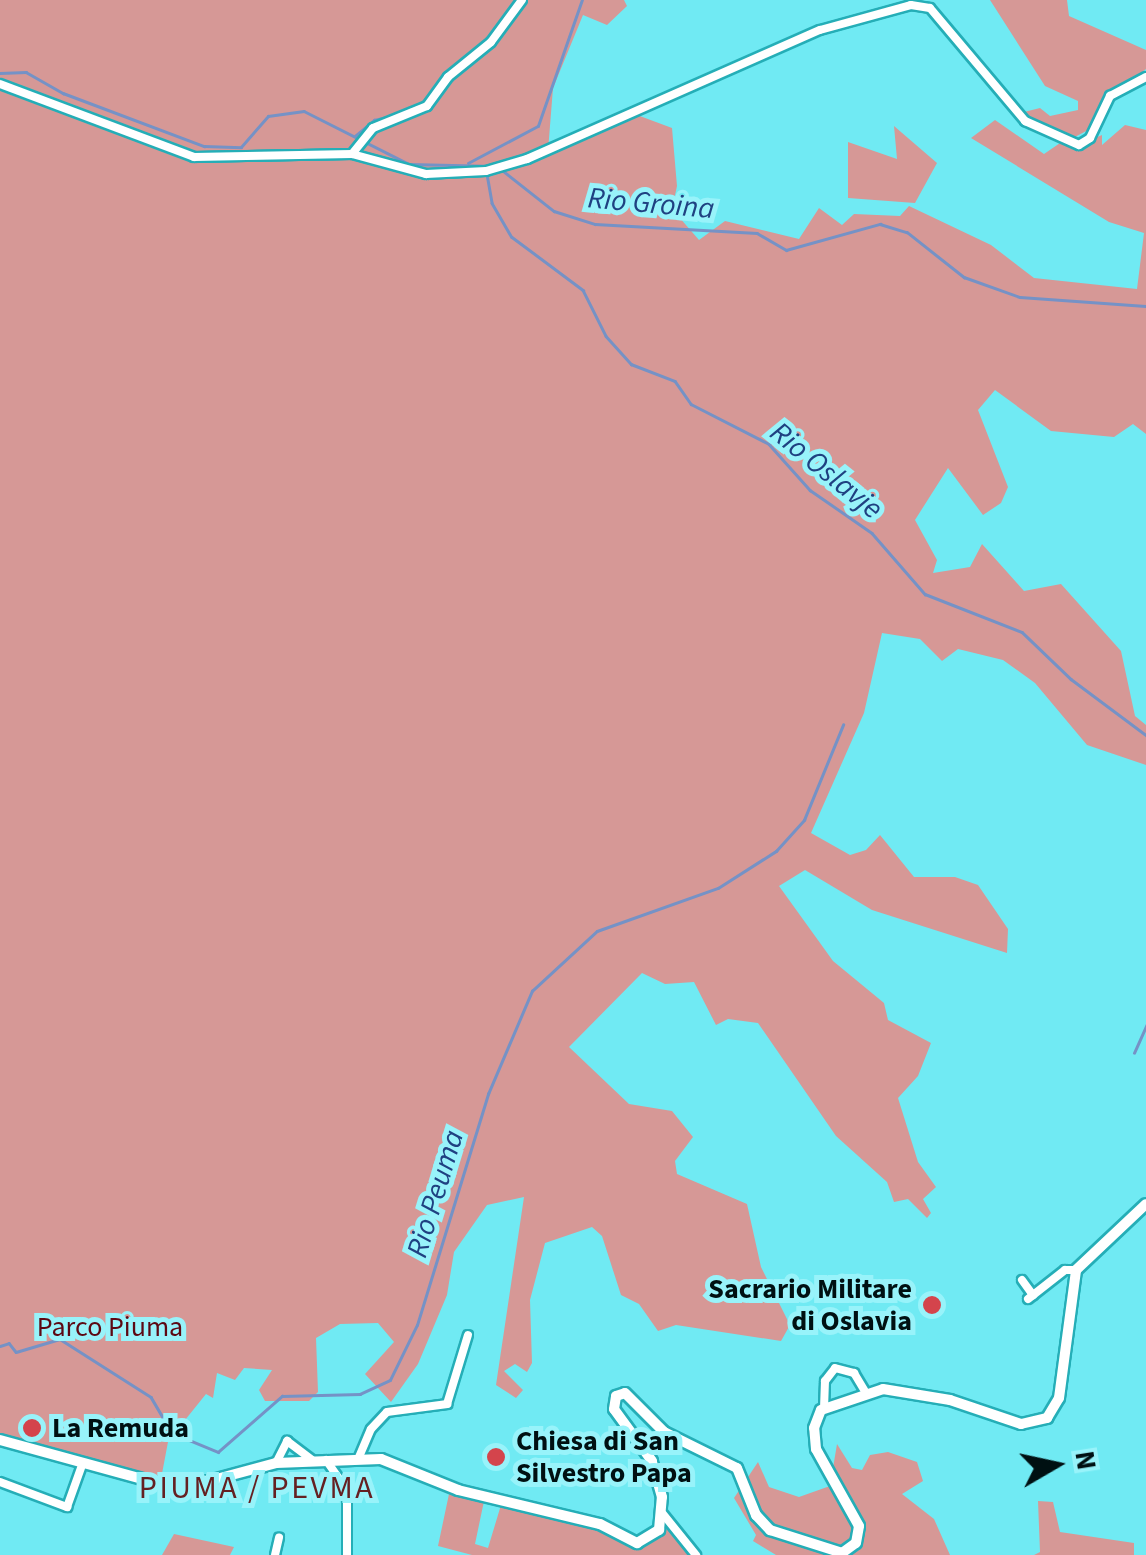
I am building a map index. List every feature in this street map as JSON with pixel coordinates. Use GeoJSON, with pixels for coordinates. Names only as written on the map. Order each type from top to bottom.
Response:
{"type":"FeatureCollection","features":[{"type":"Feature","properties":{"kind":"street"},"geometry":{"type":"LineString","coordinates":[[352,154],[373,128],[428,106],[448,77],[492,42],[522,0]]}},
{"type":"Feature","properties":{"kind":"street"},"geometry":{"type":"LineString","coordinates":[[0,84],[194,157],[352,154],[426,174],[486,171],[742,68],[820,30],[910,5],[930,8],[1025,121],[1079,145],[1090,138],[1110,96],[1146,77]]}},
{"type":"Feature","properties":{"kind":"street"},"geometry":{"type":"LineString","coordinates":[[824,1409],[882,1389],[950,1400],[1021,1424],[1047,1418],[1059,1398],[1076,1270],[1146,1204]]}},
{"type":"Feature","properties":{"kind":"street"},"geometry":{"type":"LineString","coordinates":[[1022,1280],[1030,1297],[1066,1270],[1076,1270]]}},
{"type":"Feature","properties":{"kind":"street"},"geometry":{"type":"LineString","coordinates":[[359,1457],[371,1429],[388,1412],[447,1404],[468,1335]]}},
{"type":"Feature","properties":{"kind":"street"},"geometry":{"type":"LineString","coordinates":[[696,1555],[663,1514],[656,1469],[614,1409],[620,1394],[630,1395],[664,1432],[732,1463],[770,1530],[837,1554],[852,1548],[860,1531],[814,1444],[815,1423],[824,1409],[825,1381],[835,1368],[854,1372],[866,1393]]}},
{"type":"Feature","properties":{"kind":"street"},"geometry":{"type":"LineString","coordinates":[[0,1440],[161,1484],[193,1484],[276,1463],[359,1457],[398,1464],[458,1490],[590,1521],[637,1543],[654,1536],[663,1514]]}},
{"type":"Feature","properties":{"kind":"street"},"geometry":{"type":"LineString","coordinates":[[276,1463],[288,1441],[312,1460]]}},
{"type":"Feature","properties":{"kind":"street"},"geometry":{"type":"LineString","coordinates":[[326,1460],[347,1490],[347,1555]]}},
{"type":"Feature","properties":{"kind":"street"},"geometry":{"type":"LineString","coordinates":[[0,1482],[67,1507],[82,1465]]}},
{"type":"Feature","properties":{"kind":"street"},"geometry":{"type":"LineString","coordinates":[[276,1555],[279,1537]]}},
{"type":"Feature","properties":{"kind":"green space","name":"Parco Piuma"},"geometry":{"type":"Polygon","coordinates":[[[0,0],[624,0],[627,6],[607,25],[583,15],[553,88],[548,151],[629,112],[672,128],[677,186],[672,209],[699,240],[725,221],[799,239],[819,208],[842,225],[854,214],[900,216],[909,206],[991,245],[1034,278],[1137,289],[1144,233],[1109,222],[971,138],[995,120],[1044,154],[1063,141],[1025,121],[1024,112],[1040,108],[1050,116],[1078,110],[1078,101],[1045,86],[990,0],[1067,0],[1069,16],[1146,50],[1146,69],[1110,96],[1094,127],[1069,140],[1079,145],[1102,135],[1102,145],[1125,125],[1146,130],[1146,434],[1133,424],[1114,437],[1051,431],[995,390],[978,410],[1008,487],[1001,503],[983,515],[948,468],[915,520],[937,560],[933,573],[970,567],[982,544],[1024,591],[1061,584],[1121,651],[1135,716],[1146,725],[1146,765],[1087,745],[1035,683],[1003,660],[958,649],[942,661],[920,639],[882,633],[864,713],[811,833],[850,855],[866,850],[880,835],[914,877],[955,877],[978,885],[1008,929],[1007,953],[872,910],[805,870],[779,886],[833,961],[884,1003],[888,1020],[931,1043],[918,1076],[898,1098],[918,1162],[936,1187],[923,1199],[931,1213],[927,1218],[908,1199],[894,1202],[887,1182],[836,1136],[758,1023],[728,1019],[716,1025],[694,982],[665,984],[642,973],[569,1047],[629,1104],[672,1111],[693,1137],[675,1161],[677,1174],[747,1204],[761,1267],[790,1325],[781,1341],[676,1325],[658,1331],[639,1304],[621,1295],[602,1236],[592,1227],[545,1243],[530,1300],[532,1363],[527,1372],[515,1364],[504,1371],[523,1390],[516,1398],[496,1385],[524,1197],[487,1205],[454,1252],[447,1295],[418,1364],[391,1402],[365,1374],[394,1342],[378,1323],[340,1324],[316,1338],[318,1392],[309,1401],[265,1401],[259,1390],[272,1370],[244,1368],[235,1380],[217,1373],[213,1398],[206,1394],[177,1430],[171,1426],[161,1479],[0,1434],[0,0]]]}},
{"type":"Feature","properties":{"kind":"green space"},"geometry":{"type":"Polygon","coordinates":[[[894,126],[937,163],[915,203],[848,198],[848,142],[897,159],[894,126]]]}},
{"type":"Feature","properties":{"kind":"green space"},"geometry":{"type":"Polygon","coordinates":[[[837,1444],[852,1468],[862,1470],[870,1455],[888,1452],[917,1462],[923,1481],[902,1494],[934,1519],[950,1555],[776,1555],[753,1541],[756,1535],[734,1498],[758,1462],[769,1487],[799,1497],[830,1486],[837,1444]]]}},
{"type":"Feature","properties":{"kind":"green space"},"geometry":{"type":"Polygon","coordinates":[[[449,1494],[484,1501],[475,1544],[488,1548],[501,1505],[591,1521],[629,1541],[671,1528],[696,1555],[472,1555],[438,1546],[449,1494]]]}},
{"type":"Feature","properties":{"kind":"green space"},"geometry":{"type":"Polygon","coordinates":[[[1038,1501],[1053,1502],[1060,1532],[1134,1543],[1134,1555],[1034,1555],[1040,1552],[1038,1501]]]}},
{"type":"Feature","properties":{"kind":"green space"},"geometry":{"type":"Polygon","coordinates":[[[174,1534],[234,1547],[230,1555],[162,1555],[174,1534]]]}},
{"type":"Feature","properties":{"kind":"waterway"},"geometry":{"type":"LineString","coordinates":[[468,163],[538,126],[582,0]]}},
{"type":"Feature","properties":{"kind":"waterway"},"geometry":{"type":"LineString","coordinates":[[421,104],[451,70]]}},
{"type":"Feature","properties":{"kind":"waterway","name":"Rio Groina"},"geometry":{"type":"LineString","coordinates":[[0,73],[26,72],[63,93],[204,146],[241,147],[268,116],[304,111],[409,164],[495,166]]}},
{"type":"Feature","properties":{"kind":"waterway"},"geometry":{"type":"LineString","coordinates":[[355,136],[374,120],[395,115]]}},
{"type":"Feature","properties":{"kind":"waterway","name":"Rio Groina"},"geometry":{"type":"LineString","coordinates":[[502,170],[554,211],[595,224],[757,233],[786,250],[880,224],[907,232],[964,277],[1020,297],[1146,306]]}},
{"type":"Feature","properties":{"kind":"waterway","name":"Rio Oslavje"},"geometry":{"type":"LineString","coordinates":[[487,174],[492,203],[512,237],[583,290],[606,336],[631,364],[675,381],[691,404],[769,444],[810,490],[872,533],[925,594],[1022,632],[1071,679],[1146,735]]}},
{"type":"Feature","properties":{"kind":"waterway","name":"Rio Peuma"},"geometry":{"type":"LineString","coordinates":[[0,1346],[9,1343],[16,1352],[60,1339],[151,1397],[172,1433],[218,1452],[282,1396],[360,1394],[390,1380],[417,1325],[488,1094],[532,991],[597,931],[718,888],[776,851],[804,820],[843,725]]}},
{"type":"Feature","properties":{"kind":"waterway","name":"Rio Oslavje"},"geometry":{"type":"LineString","coordinates":[[1134,1053],[1146,1026]]}},
{"type":"Feature","properties":{"kind":"place","name":"Sacrario Militare di Oslavia"},"geometry":{"type":"Point","coordinates":[932,1305]}},
{"type":"Feature","properties":{"kind":"place","name":"La Remuda"},"geometry":{"type":"Point","coordinates":[32,1428]}},
{"type":"Feature","properties":{"kind":"place","name":"Chiesa di San Silvestro Papa"},"geometry":{"type":"Point","coordinates":[496,1457]}},
{"type":"Feature","properties":{"kind":"district","name":"PIUMA / PEVMA"},"geometry":{"type":"Point","coordinates":[257,1488]}}]}
